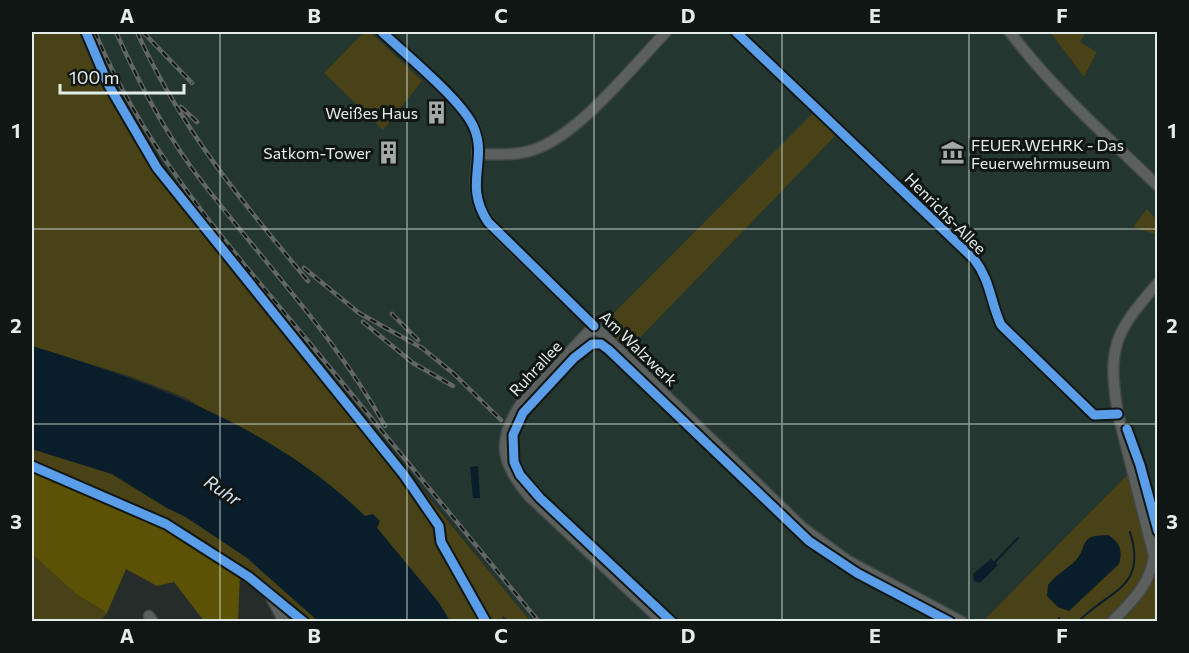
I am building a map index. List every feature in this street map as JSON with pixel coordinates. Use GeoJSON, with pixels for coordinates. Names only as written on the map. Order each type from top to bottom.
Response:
{"type":"FeatureCollection","features":[{"type":"Feature","properties":{"kind":"street","name":"Am Walzwerk"},"geometry":{"type":"LineString","coordinates":[[382,32],[461,108],[475,128],[477,154],[475,195],[483,215],[803,528],[848,561],[963,621]]}},
{"type":"Feature","properties":{"kind":"street"},"geometry":{"type":"LineString","coordinates":[[477,154],[512,154],[533,150],[552,142],[579,121],[666,32]]}},
{"type":"Feature","properties":{"kind":"street","name":"Henrichs-Allee"},"geometry":{"type":"LineString","coordinates":[[736,32],[974,259],[989,284],[1001,325],[1086,408],[1100,417],[1118,414]]}},
{"type":"Feature","properties":{"kind":"street"},"geometry":{"type":"LineString","coordinates":[[1010,32],[1035,65],[1062,94],[1158,186]]}},
{"type":"Feature","properties":{"kind":"street"},"geometry":{"type":"LineString","coordinates":[[1112,621],[1142,590],[1150,577],[1154,556],[1118,414],[1114,374],[1116,342],[1126,320],[1158,283]]}},
{"type":"Feature","properties":{"kind":"street","name":"Ruhrallee"},"geometry":{"type":"LineString","coordinates":[[594,326],[521,404],[512,418],[505,439],[507,461],[513,477],[529,496],[663,621]]}},
{"type":"Feature","properties":{"kind":"street"},"geometry":{"type":"LineString","coordinates":[[268,591],[284,621]]}},
{"type":"Feature","properties":{"kind":"shaded area"},"geometry":{"type":"Polygon","coordinates":[[[32,32],[84,32],[103,77],[152,162],[209,241],[359,422],[409,492],[414,494],[436,527],[439,542],[484,621],[450,621],[439,603],[377,528],[337,492],[186,398],[132,377],[32,346],[32,32]]]}},
{"type":"Feature","properties":{"kind":"shaded area"},"geometry":{"type":"Polygon","coordinates":[[[90,32],[1050,32],[1084,77],[1097,52],[1080,42],[1086,32],[1149,32],[1158,37],[1157,549],[1136,467],[982,621],[530,621],[180,190],[129,113],[90,32]]]}},
{"type":"Feature","properties":{"kind":"shaded area"},"geometry":{"type":"Polygon","coordinates":[[[364,32],[370,32],[422,81],[383,130],[324,73],[364,32]]]}},
{"type":"Feature","properties":{"kind":"shaded area"},"geometry":{"type":"Polygon","coordinates":[[[1050,32],[1086,32],[1080,42],[1097,52],[1084,77],[1050,32]]]}},
{"type":"Feature","properties":{"kind":"shaded area"},"geometry":{"type":"Polygon","coordinates":[[[814,112],[837,134],[627,351],[601,326],[814,112]]]}},
{"type":"Feature","properties":{"kind":"shaded area"},"geometry":{"type":"Polygon","coordinates":[[[1147,209],[1157,220],[1157,235],[1133,227],[1147,209]]]}},
{"type":"Feature","properties":{"kind":"shaded area"},"geometry":{"type":"Polygon","coordinates":[[[32,449],[112,474],[186,517],[248,558],[318,621],[295,621],[289,605],[271,590],[167,522],[32,464],[32,449]]]}},
{"type":"Feature","properties":{"kind":"shaded area"},"geometry":{"type":"Polygon","coordinates":[[[393,454],[530,621],[508,621],[502,615],[503,621],[489,621],[443,542],[446,530],[393,454]]]}},
{"type":"Feature","properties":{"kind":"shaded area"},"geometry":{"type":"Polygon","coordinates":[[[1136,466],[1157,549],[1157,621],[982,622],[1136,466]]]}},
{"type":"Feature","properties":{"kind":"shaded area"},"geometry":{"type":"Polygon","coordinates":[[[32,468],[166,526],[240,574],[238,621],[204,621],[174,582],[157,586],[126,569],[107,613],[76,594],[32,554],[32,468]]]}},
{"type":"Feature","properties":{"kind":"shaded area"},"geometry":{"type":"Polygon","coordinates":[[[32,554],[76,594],[107,613],[101,621],[66,621],[65,619],[32,621],[32,554]]]}},
{"type":"Feature","properties":{"kind":"water","name":"Ruhr"},"geometry":{"type":"Polygon","coordinates":[[[32,346],[166,392],[251,432],[291,457],[329,484],[365,516],[373,514],[380,521],[377,528],[439,603],[450,621],[318,621],[247,558],[186,517],[112,474],[32,449],[32,346]]]}},
{"type":"Feature","properties":{"kind":"water"},"geometry":{"type":"Polygon","coordinates":[[[478,466],[480,498],[473,498],[470,467],[478,466]]]}},
{"type":"Feature","properties":{"kind":"water"},"geometry":{"type":"Polygon","coordinates":[[[1108,535],[1120,547],[1119,564],[1069,611],[1058,607],[1047,596],[1048,585],[1079,557],[1087,540],[1091,537],[1108,535]]]}},
{"type":"Feature","properties":{"kind":"water"},"geometry":{"type":"Polygon","coordinates":[[[991,559],[998,565],[980,583],[974,581],[973,574],[991,559]]]}},
{"type":"Feature","properties":{"kind":"waterway"},"geometry":{"type":"LineString","coordinates":[[1078,622],[1122,586],[1129,577],[1134,566],[1130,532]]}},
{"type":"Feature","properties":{"kind":"waterway"},"geometry":{"type":"LineString","coordinates":[[995,562],[1018,538]]}},
{"type":"Feature","properties":{"kind":"waterway"},"geometry":{"type":"LineString","coordinates":[[1059,618],[1060,622]]}},
{"type":"Feature","properties":{"kind":"railway"},"geometry":{"type":"LineString","coordinates":[[95,32],[138,116],[163,156],[218,232],[539,622]]}},
{"type":"Feature","properties":{"kind":"railway"},"geometry":{"type":"LineString","coordinates":[[116,32],[150,101],[180,151],[341,357],[385,426]]}},
{"type":"Feature","properties":{"kind":"railway"},"geometry":{"type":"LineString","coordinates":[[137,32],[172,99],[213,162],[308,281]]}},
{"type":"Feature","properties":{"kind":"railway"},"geometry":{"type":"LineString","coordinates":[[143,32],[192,83]]}},
{"type":"Feature","properties":{"kind":"railway"},"geometry":{"type":"LineString","coordinates":[[181,107],[197,122]]}},
{"type":"Feature","properties":{"kind":"railway"},"geometry":{"type":"LineString","coordinates":[[304,268],[359,313],[422,348],[453,373],[501,420]]}},
{"type":"Feature","properties":{"kind":"railway"},"geometry":{"type":"LineString","coordinates":[[392,314],[418,340]]}},
{"type":"Feature","properties":{"kind":"railway"},"geometry":{"type":"LineString","coordinates":[[363,322],[413,363],[453,386]]}},
{"type":"Feature","properties":{"kind":"cycle path"},"geometry":{"type":"LineString","coordinates":[[86,32],[108,84],[157,168],[404,475],[439,526],[441,542],[486,622]]}},
{"type":"Feature","properties":{"kind":"cycle path"},"geometry":{"type":"LineString","coordinates":[[382,32],[446,92],[468,117],[478,140],[477,196],[488,222],[594,326]]}},
{"type":"Feature","properties":{"kind":"cycle path"},"geometry":{"type":"LineString","coordinates":[[736,32],[974,259],[984,275],[1001,325],[1094,415],[1118,414]]}},
{"type":"Feature","properties":{"kind":"cycle path"},"geometry":{"type":"LineString","coordinates":[[672,622],[540,498],[520,475],[514,462],[513,435],[523,413],[574,358],[592,344],[601,344],[609,350],[809,541],[857,573],[950,622]]}},
{"type":"Feature","properties":{"kind":"cycle path"},"geometry":{"type":"LineString","coordinates":[[1127,429],[1140,465],[1158,531]]}},
{"type":"Feature","properties":{"kind":"cycle path"},"geometry":{"type":"LineString","coordinates":[[32,466],[166,524],[249,577],[304,622]]}},
{"type":"Feature","properties":{"kind":"place","name":"Weißes Haus"},"geometry":{"type":"Point","coordinates":[436,112]}},
{"type":"Feature","properties":{"kind":"place","name":"Satkom-Tower"},"geometry":{"type":"Point","coordinates":[389,152]}},
{"type":"Feature","properties":{"kind":"place","name":"FEUER.WEHRK - Das Feuerwehrmuseum"},"geometry":{"type":"Point","coordinates":[953,153]}}]}
